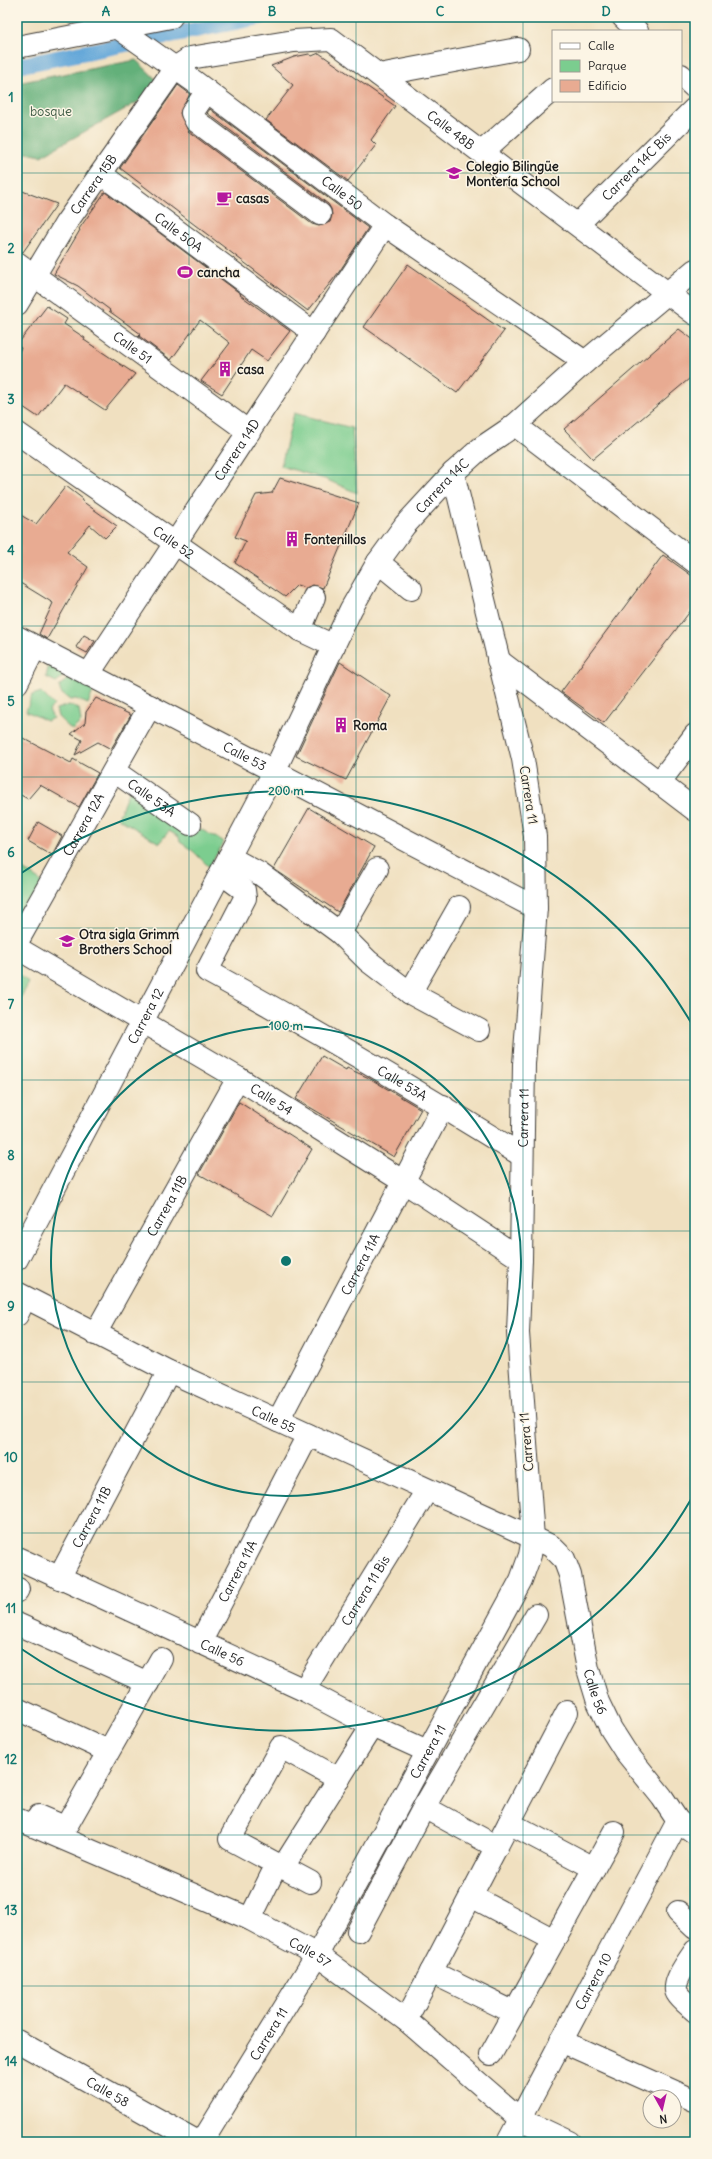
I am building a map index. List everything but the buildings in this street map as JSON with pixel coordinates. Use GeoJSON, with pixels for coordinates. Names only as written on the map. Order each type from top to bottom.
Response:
{"type":"FeatureCollection","features":[{"type":"Feature","properties":{"kind":"street"},"geometry":{"type":"LineString","coordinates":[[17,47],[114,25],[171,17]]}},
{"type":"Feature","properties":{"kind":"street","name":"Calle 50"},"geometry":{"type":"LineString","coordinates":[[114,25],[152,52],[183,63],[201,87],[386,225],[586,362]]}},
{"type":"Feature","properties":{"kind":"street","name":"Calle 48B"},"geometry":{"type":"LineString","coordinates":[[183,63],[294,41],[331,39],[578,224],[695,314]]}},
{"type":"Feature","properties":{"kind":"street"},"geometry":{"type":"LineString","coordinates":[[379,75],[518,49]]}},
{"type":"Feature","properties":{"kind":"street","name":"Carrera 15B"},"geometry":{"type":"LineString","coordinates":[[17,304],[25,268],[101,174],[183,63]]}},
{"type":"Feature","properties":{"kind":"street"},"geometry":{"type":"LineString","coordinates":[[682,75],[695,88]]}},
{"type":"Feature","properties":{"kind":"street"},"geometry":{"type":"LineString","coordinates":[[201,87],[192,113],[196,121],[320,214]]}},
{"type":"Feature","properties":{"kind":"street"},"geometry":{"type":"LineString","coordinates":[[482,152],[552,90]]}},
{"type":"Feature","properties":{"kind":"street","name":"Carrera 14C Bis"},"geometry":{"type":"LineString","coordinates":[[578,224],[695,108]]}},
{"type":"Feature","properties":{"kind":"street","name":"Calle 50A"},"geometry":{"type":"LineString","coordinates":[[101,174],[314,333]]}},
{"type":"Feature","properties":{"kind":"street","name":"Carrera 14D"},"geometry":{"type":"LineString","coordinates":[[88,675],[386,225]]}},
{"type":"Feature","properties":{"kind":"street","name":"Calle 51"},"geometry":{"type":"LineString","coordinates":[[25,268],[249,432]]}},
{"type":"Feature","properties":{"kind":"street","name":"Carrera 14C"},"geometry":{"type":"LineString","coordinates":[[274,772],[350,609],[378,562],[405,525],[453,473],[481,448],[515,425],[586,362],[695,270]]}},
{"type":"Feature","properties":{"kind":"street"},"geometry":{"type":"LineString","coordinates":[[515,425],[695,562]]}},
{"type":"Feature","properties":{"kind":"street","name":"Calle 52"},"geometry":{"type":"LineString","coordinates":[[17,433],[300,630],[334,646]]}},
{"type":"Feature","properties":{"kind":"street","name":"Carrera 11"},"geometry":{"type":"LineString","coordinates":[[202,2142],[317,1955],[521,1580],[530,1555],[533,1538],[518,1333],[521,1259],[521,1155],[524,1064],[536,908],[535,836],[523,759],[453,473]]}},
{"type":"Feature","properties":{"kind":"street"},"geometry":{"type":"LineString","coordinates":[[378,562],[411,589]]}},
{"type":"Feature","properties":{"kind":"street"},"geometry":{"type":"LineString","coordinates":[[300,630],[314,597]]}},
{"type":"Feature","properties":{"kind":"street"},"geometry":{"type":"LineString","coordinates":[[17,683],[26,642]]}},
{"type":"Feature","properties":{"kind":"street","name":"Calle 53"},"geometry":{"type":"LineString","coordinates":[[26,642],[536,908]]}},
{"type":"Feature","properties":{"kind":"street"},"geometry":{"type":"LineString","coordinates":[[498,660],[695,810]]}},
{"type":"Feature","properties":{"kind":"street","name":"Carrera 12A"},"geometry":{"type":"LineString","coordinates":[[17,942],[150,706]]}},
{"type":"Feature","properties":{"kind":"street"},"geometry":{"type":"LineString","coordinates":[[660,783],[695,735]]}},
{"type":"Feature","properties":{"kind":"street","name":"Calle 53A"},"geometry":{"type":"LineString","coordinates":[[114,771],[190,824]]}},
{"type":"Feature","properties":{"kind":"street","name":"Carrera 12"},"geometry":{"type":"LineString","coordinates":[[17,1259],[274,772]]}},
{"type":"Feature","properties":{"kind":"street"},"geometry":{"type":"LineString","coordinates":[[225,865],[265,867],[340,933],[368,961],[410,993],[479,1030]]}},
{"type":"Feature","properties":{"kind":"street","name":"Calle 53A"},"geometry":{"type":"LineString","coordinates":[[225,865],[244,890],[245,898],[207,971],[283,1013],[443,1106],[521,1155]]}},
{"type":"Feature","properties":{"kind":"street"},"geometry":{"type":"LineString","coordinates":[[340,933],[377,868]]}},
{"type":"Feature","properties":{"kind":"street"},"geometry":{"type":"LineString","coordinates":[[410,993],[459,907]]}},
{"type":"Feature","properties":{"kind":"street","name":"Calle 54"},"geometry":{"type":"LineString","coordinates":[[17,948],[238,1078],[404,1182],[521,1259]]}},
{"type":"Feature","properties":{"kind":"street","name":"Carrera 11B"},"geometry":{"type":"LineString","coordinates":[[95,1334],[238,1078]]}},
{"type":"Feature","properties":{"kind":"street","name":"Carrera 11A"},"geometry":{"type":"LineString","coordinates":[[278,1422],[443,1106]]}},
{"type":"Feature","properties":{"kind":"street","name":"Calle 55"},"geometry":{"type":"LineString","coordinates":[[20,1302],[95,1334],[169,1372],[533,1538]]}},
{"type":"Feature","properties":{"kind":"street","name":"Carrera 11B"},"geometry":{"type":"LineString","coordinates":[[59,1578],[169,1372]]}},
{"type":"Feature","properties":{"kind":"street","name":"Carrera 11A"},"geometry":{"type":"LineString","coordinates":[[200,1644],[308,1435]]}},
{"type":"Feature","properties":{"kind":"street","name":"Carrera 11 Bis"},"geometry":{"type":"LineString","coordinates":[[304,1690],[427,1490]]}},
{"type":"Feature","properties":{"kind":"street","name":"Calle 56"},"geometry":{"type":"LineString","coordinates":[[533,1538],[551,1546],[564,1559],[570,1575],[588,1669],[598,1702],[611,1729],[642,1775],[687,1827]]}},
{"type":"Feature","properties":{"kind":"street","name":"Calle 56"},"geometry":{"type":"LineString","coordinates":[[17,1558],[200,1644],[304,1690],[372,1726],[427,1751]]}},
{"type":"Feature","properties":{"kind":"street"},"geometry":{"type":"LineString","coordinates":[[358,1932],[424,1806],[536,1615]]}},
{"type":"Feature","properties":{"kind":"street"},"geometry":{"type":"LineString","coordinates":[[17,1624],[148,1683]]}},
{"type":"Feature","properties":{"kind":"street"},"geometry":{"type":"LineString","coordinates":[[17,1808],[60,1825],[68,1823],[161,1659]]}},
{"type":"Feature","properties":{"kind":"street"},"geometry":{"type":"LineString","coordinates":[[17,1709],[108,1751]]}},
{"type":"Feature","properties":{"kind":"street"},"geometry":{"type":"LineString","coordinates":[[406,2020],[567,1712]]}},
{"type":"Feature","properties":{"kind":"street"},"geometry":{"type":"LineString","coordinates":[[250,1919],[280,1866],[339,1779],[372,1726]]}},
{"type":"Feature","properties":{"kind":"street"},"geometry":{"type":"LineString","coordinates":[[310,1882],[230,1839],[281,1747],[339,1779]]}},
{"type":"Feature","properties":{"kind":"street"},"geometry":{"type":"LineString","coordinates":[[424,1806],[497,1847]]}},
{"type":"Feature","properties":{"kind":"street","name":"Calle 57"},"geometry":{"type":"LineString","coordinates":[[17,1819],[250,1919],[317,1955],[406,2020],[520,2119],[568,2142]]}},
{"type":"Feature","properties":{"kind":"street"},"geometry":{"type":"LineString","coordinates":[[509,1824],[594,1868]]}},
{"type":"Feature","properties":{"kind":"street","name":"Carrera 10"},"geometry":{"type":"LineString","coordinates":[[508,2142],[561,2041],[687,1827]]}},
{"type":"Feature","properties":{"kind":"street"},"geometry":{"type":"LineString","coordinates":[[491,2054],[614,1832]]}},
{"type":"Feature","properties":{"kind":"street"},"geometry":{"type":"LineString","coordinates":[[471,1896],[554,1940]]}},
{"type":"Feature","properties":{"kind":"street"},"geometry":{"type":"LineString","coordinates":[[678,1912],[695,1928]]}},
{"type":"Feature","properties":{"kind":"street"},"geometry":{"type":"LineString","coordinates":[[695,1951],[676,1981],[676,1993],[695,2011]]}},
{"type":"Feature","properties":{"kind":"street"},"geometry":{"type":"LineString","coordinates":[[431,1972],[513,2012]]}},
{"type":"Feature","properties":{"kind":"street"},"geometry":{"type":"LineString","coordinates":[[561,2041],[693,2100]]}},
{"type":"Feature","properties":{"kind":"street","name":"Calle 58"},"geometry":{"type":"LineString","coordinates":[[17,2042],[198,2142]]}},
{"type":"Feature","properties":{"kind":"green space","name":"bosque"},"geometry":{"type":"Polygon","coordinates":[[[136,60],[157,80],[145,98],[41,156],[17,151],[17,83],[136,60]]]}},
{"type":"Feature","properties":{"kind":"green space"},"geometry":{"type":"Polygon","coordinates":[[[294,413],[352,428],[357,493],[325,479],[281,466],[294,413]]]}},
{"type":"Feature","properties":{"kind":"green space"},"geometry":{"type":"Polygon","coordinates":[[[54,666],[64,676],[56,682],[46,677],[48,668],[54,666]]]}},
{"type":"Feature","properties":{"kind":"green space"},"geometry":{"type":"Polygon","coordinates":[[[70,677],[95,687],[88,704],[76,699],[70,700],[61,693],[59,686],[70,677]]]}},
{"type":"Feature","properties":{"kind":"green space"},"geometry":{"type":"Polygon","coordinates":[[[41,692],[54,705],[49,710],[53,718],[47,721],[26,711],[32,695],[41,692]]]}},
{"type":"Feature","properties":{"kind":"green space"},"geometry":{"type":"Polygon","coordinates":[[[69,705],[79,709],[81,722],[72,730],[58,717],[56,709],[69,705]]]}},
{"type":"Feature","properties":{"kind":"green space"},"geometry":{"type":"Polygon","coordinates":[[[129,790],[224,842],[209,867],[193,851],[180,842],[179,837],[169,831],[159,843],[118,818],[129,790]]]}},
{"type":"Feature","properties":{"kind":"green space"},"geometry":{"type":"Polygon","coordinates":[[[17,865],[52,889],[17,952],[17,893],[19,888],[17,887],[17,865]]]}},
{"type":"Feature","properties":{"kind":"green space"},"geometry":{"type":"Polygon","coordinates":[[[17,973],[29,983],[17,1004],[17,973]]]}},
{"type":"Feature","properties":{"kind":"waterway"},"geometry":{"type":"LineString","coordinates":[[17,66],[260,17]]}},
{"type":"Feature","properties":{"kind":"place","name":"Colegio Bilingüe Montería School"},"geometry":{"type":"Point","coordinates":[454,173]}},
{"type":"Feature","properties":{"kind":"place","name":"casas"},"geometry":{"type":"Point","coordinates":[224,198]}},
{"type":"Feature","properties":{"kind":"place","name":"cancha"},"geometry":{"type":"Point","coordinates":[185,272]}},
{"type":"Feature","properties":{"kind":"place","name":"casa"},"geometry":{"type":"Point","coordinates":[225,369]}},
{"type":"Feature","properties":{"kind":"place","name":"Fontenillos"},"geometry":{"type":"Point","coordinates":[292,539]}},
{"type":"Feature","properties":{"kind":"place","name":"Roma"},"geometry":{"type":"Point","coordinates":[341,725]}},
{"type":"Feature","properties":{"kind":"place","name":"Otra sigla Grimm Brothers School"},"geometry":{"type":"Point","coordinates":[67,941]}}]}
